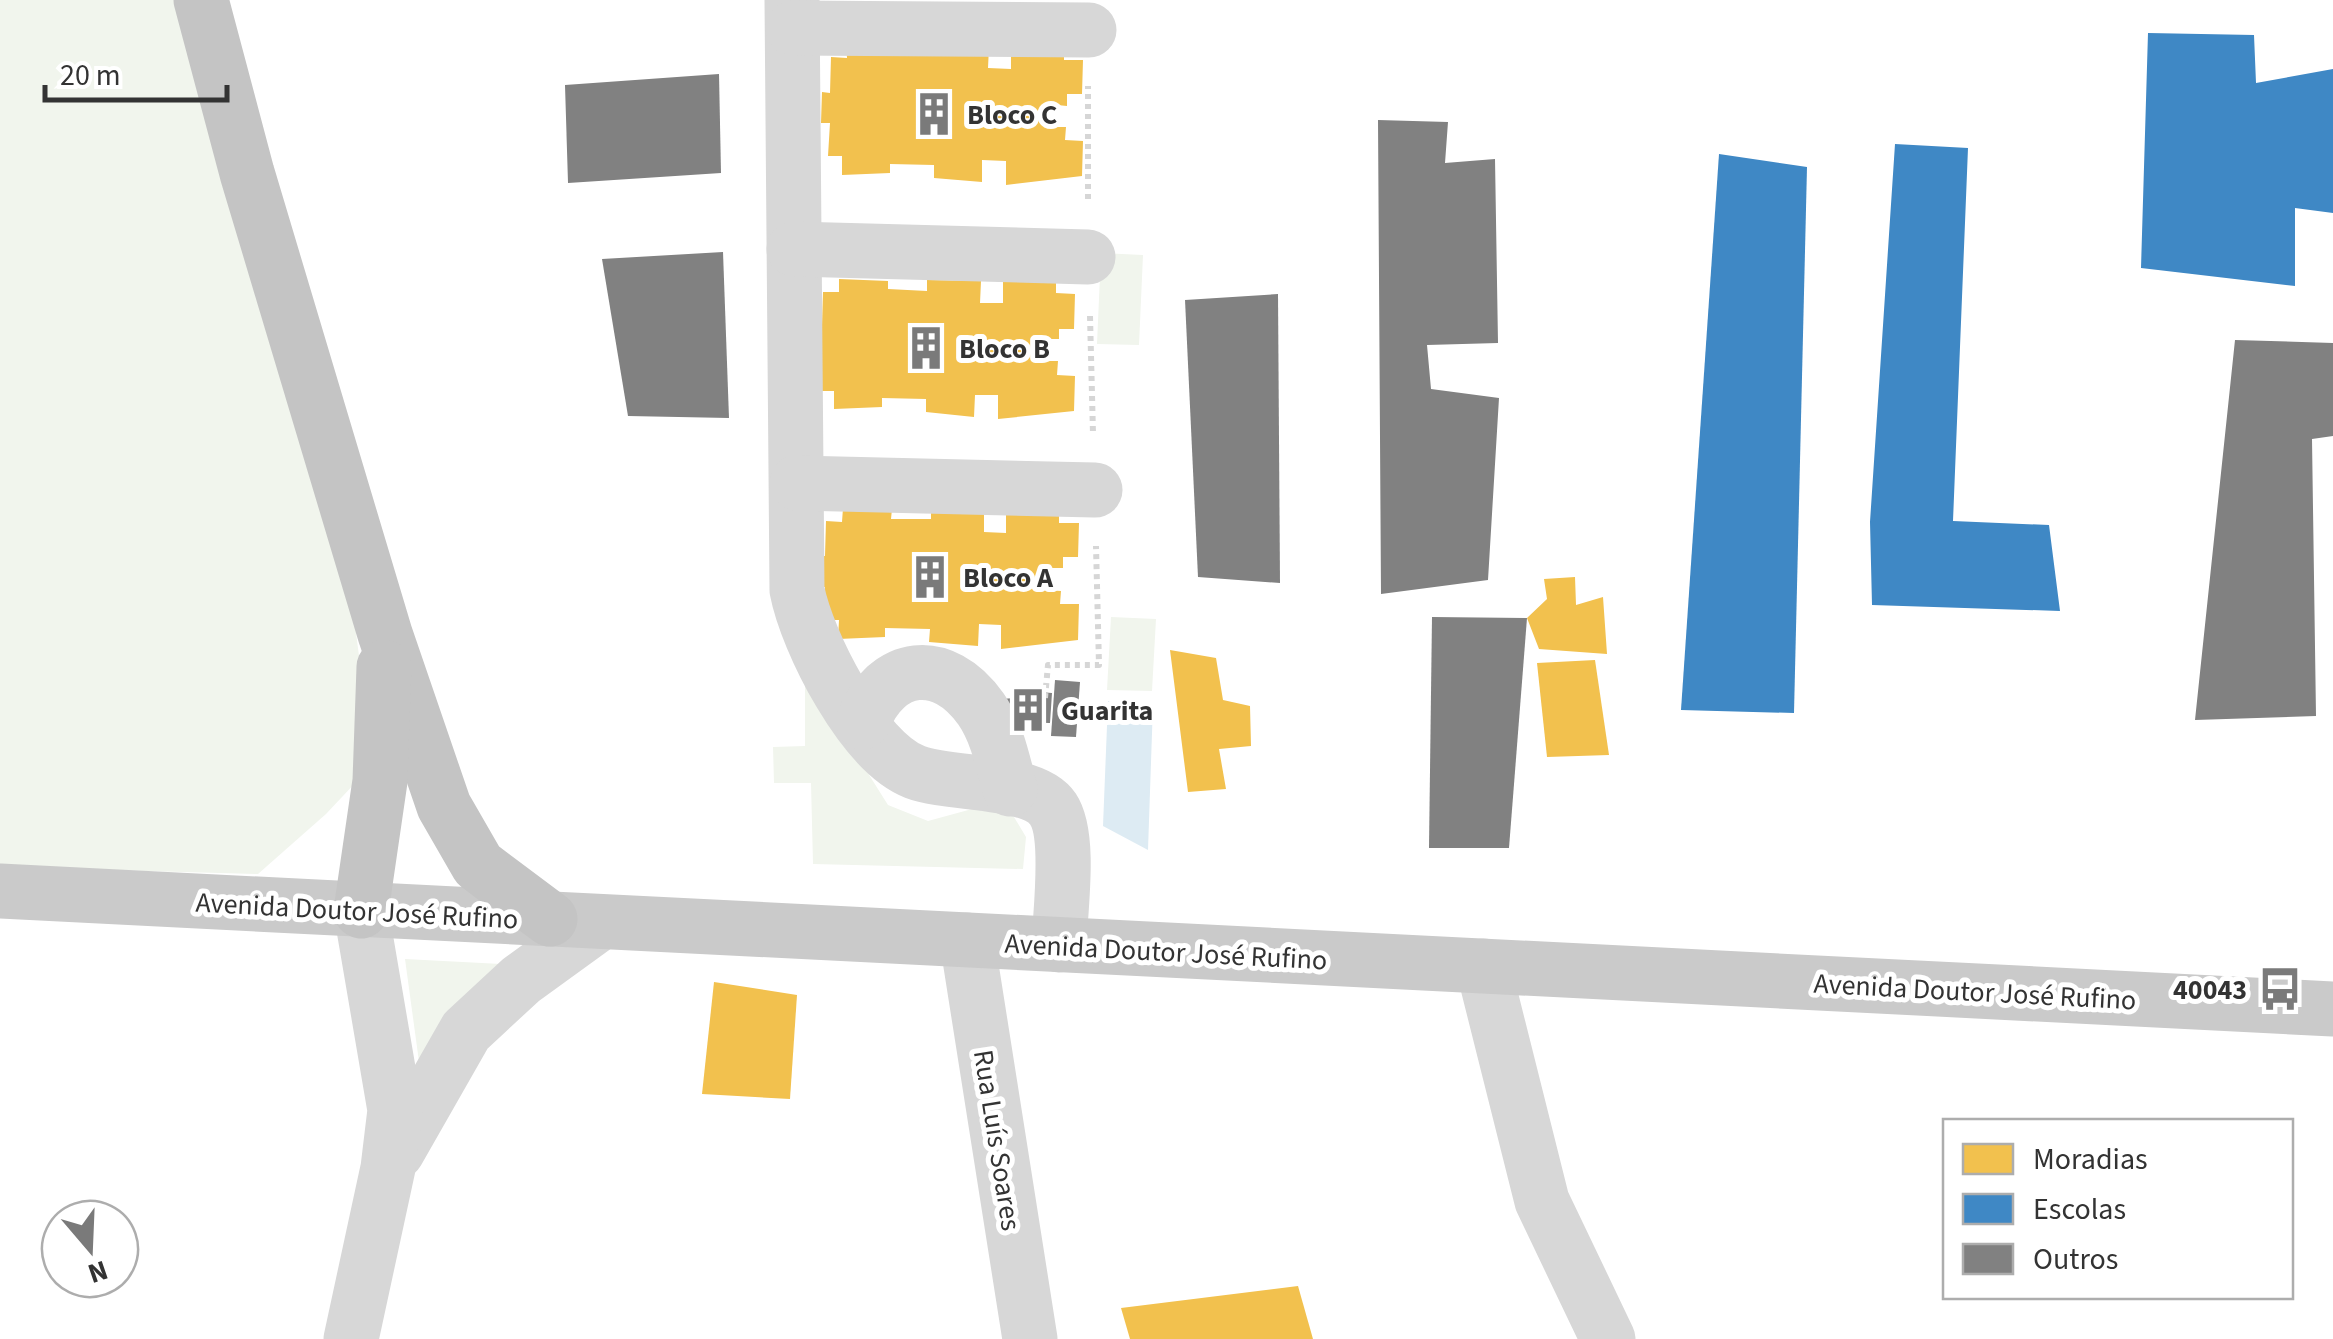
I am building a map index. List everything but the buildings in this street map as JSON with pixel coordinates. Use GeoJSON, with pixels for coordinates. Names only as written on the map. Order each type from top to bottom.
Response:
{"type":"FeatureCollection","features":[{"type":"Feature","properties":{"kind":"highway"},"geometry":{"type":"LineString","coordinates":[[201,0],[247,172],[385,634],[444,806],[478,865],[576,920]]}},
{"type":"Feature","properties":{"kind":"highway"},"geometry":{"type":"LineString","coordinates":[[360,910],[380,781],[385,634]]}},
{"type":"Feature","properties":{"kind":"main road","name":"Avenida Doutor José Rufino"},"geometry":{"type":"LineString","coordinates":[[9,891],[2333,1009]]}},
{"type":"Feature","properties":{"kind":"street"},"geometry":{"type":"LineString","coordinates":[[1059,945],[1062,834],[1050,805],[1024,792],[945,780],[906,768],[863,722],[814,646],[802,616],[798,590],[792,14],[1088,30]]}},
{"type":"Feature","properties":{"kind":"street"},"geometry":{"type":"LineString","coordinates":[[794,249],[1088,257]]}},
{"type":"Feature","properties":{"kind":"street"},"geometry":{"type":"LineString","coordinates":[[797,483],[1094,490]]}},
{"type":"Feature","properties":{"kind":"street"},"geometry":{"type":"LineString","coordinates":[[863,722],[875,695],[889,680],[928,672],[946,677],[982,710],[1024,792]]}},
{"type":"Feature","properties":{"kind":"street"},"geometry":{"type":"LineString","coordinates":[[350,1339],[388,1168],[395,1110],[360,910]]}},
{"type":"Feature","properties":{"kind":"street"},"geometry":{"type":"LineString","coordinates":[[388,1168],[466,1030],[521,980],[576,920]]}},
{"type":"Feature","properties":{"kind":"street","name":"Rua Luís Soares"},"geometry":{"type":"LineString","coordinates":[[967,940],[1030,1339]]}},
{"type":"Feature","properties":{"kind":"street"},"geometry":{"type":"LineString","coordinates":[[1482,966],[1542,1202],[1608,1339]]}},
{"type":"Feature","properties":{"kind":"path"},"geometry":{"type":"LineString","coordinates":[[1024,792],[1048,665],[1099,665],[1088,257],[1088,30]]}},
{"type":"Feature","properties":{"kind":"shaded area"},"geometry":{"type":"Polygon","coordinates":[[[0,0],[182,0],[352,602],[373,764],[326,814],[258,874],[0,867],[0,0]]]}},
{"type":"Feature","properties":{"kind":"shaded area"},"geometry":{"type":"Polygon","coordinates":[[[1101,253],[1143,255],[1139,345],[1097,344],[1101,253]]]}},
{"type":"Feature","properties":{"kind":"shaded area"},"geometry":{"type":"Polygon","coordinates":[[[1111,617],[1156,619],[1152,691],[1107,690],[1111,617]]]}},
{"type":"Feature","properties":{"kind":"shaded area"},"geometry":{"type":"Polygon","coordinates":[[[805,673],[888,805],[928,821],[972,809],[1002,811],[1014,817],[1026,837],[1023,869],[813,864],[811,783],[774,783],[773,747],[805,746],[805,673]]]}},
{"type":"Feature","properties":{"kind":"shaded area"},"geometry":{"type":"Polygon","coordinates":[[[1108,701],[1153,704],[1148,850],[1103,826],[1108,701]]]}},
{"type":"Feature","properties":{"kind":"shaded area"},"geometry":{"type":"Polygon","coordinates":[[[405,959],[501,964],[420,1069],[405,959]]]}},
{"type":"Feature","properties":{"kind":"place","name":"Bloco C"},"geometry":{"type":"Point","coordinates":[934,114]}},
{"type":"Feature","properties":{"kind":"place","name":"Bloco B"},"geometry":{"type":"Point","coordinates":[926,348]}},
{"type":"Feature","properties":{"kind":"place","name":"Bloco A"},"geometry":{"type":"Point","coordinates":[930,577]}},
{"type":"Feature","properties":{"kind":"place","name":"Guarita"},"geometry":{"type":"Point","coordinates":[1028,710]}},
{"type":"Feature","properties":{"kind":"place","name":"40043"},"geometry":{"type":"Point","coordinates":[2280,989]}}]}
